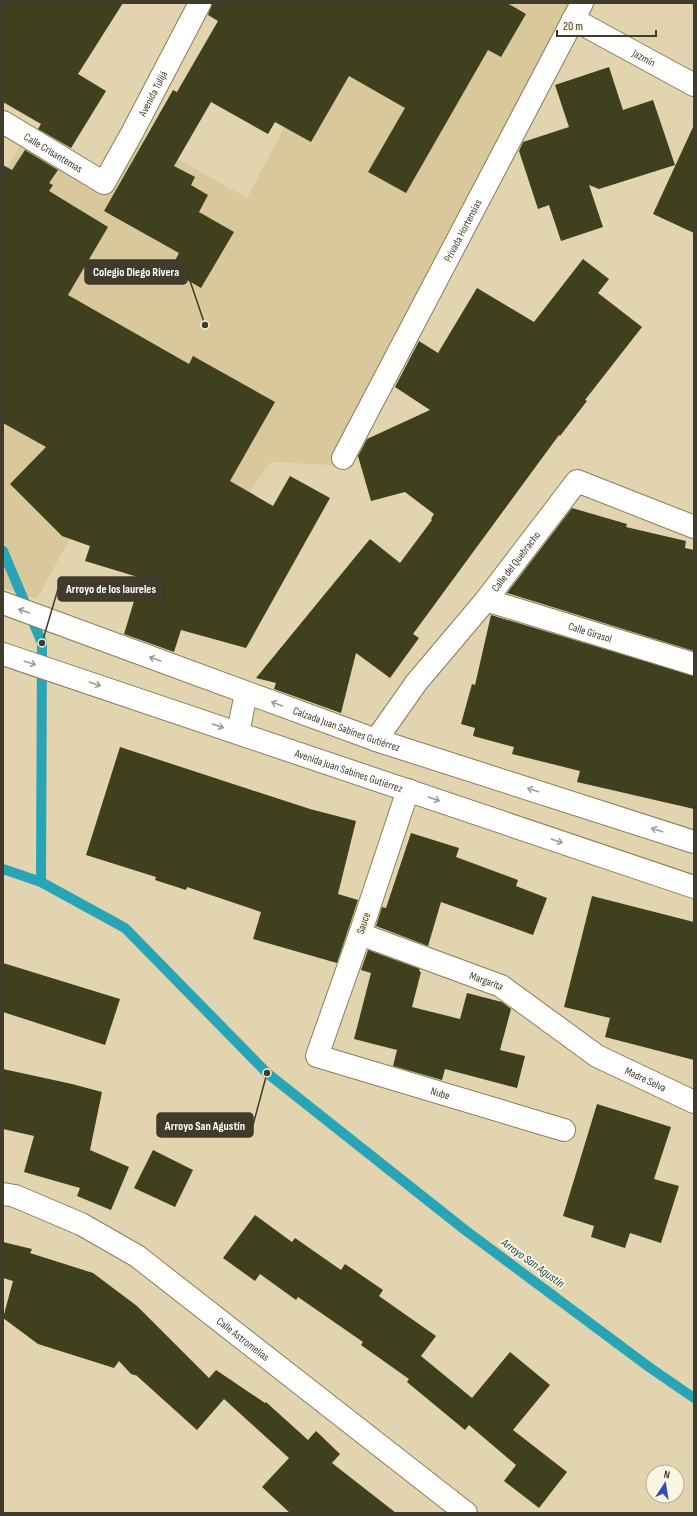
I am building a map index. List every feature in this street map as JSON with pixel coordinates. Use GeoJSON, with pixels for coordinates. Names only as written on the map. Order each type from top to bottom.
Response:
{"type":"FeatureCollection","features":[{"type":"Feature","properties":{"kind":"street","name":"Avenida Tulijá"},"geometry":{"type":"LineString","coordinates":[[104,183],[200,3]]}},
{"type":"Feature","properties":{"kind":"street","name":"Jazmín"},"geometry":{"type":"LineString","coordinates":[[577,11],[694,85]]}},
{"type":"Feature","properties":{"kind":"street","name":"Privada Hortensias"},"geometry":{"type":"LineString","coordinates":[[343,458],[577,11]]}},
{"type":"Feature","properties":{"kind":"street","name":"Calle Crisantemas"},"geometry":{"type":"LineString","coordinates":[[3,122],[104,183]]}},
{"type":"Feature","properties":{"kind":"street","name":"Calle del Quebracho"},"geometry":{"type":"LineString","coordinates":[[376,740],[416,683],[486,600],[577,481],[694,527]]}},
{"type":"Feature","properties":{"kind":"street","name":"Calle Girasol"},"geometry":{"type":"LineString","coordinates":[[486,600],[694,664]]}},
{"type":"Feature","properties":{"kind":"street","name":"Calzada Juan Sabines Gutiérrez"},"geometry":{"type":"LineString","coordinates":[[3,603],[376,740],[694,842]]}},
{"type":"Feature","properties":{"kind":"street","name":"Avenida Juan Sabines Gutiérrez"},"geometry":{"type":"LineString","coordinates":[[3,654],[694,887]]}},
{"type":"Feature","properties":{"kind":"street"},"geometry":{"type":"LineString","coordinates":[[238,733],[246,693]]}},
{"type":"Feature","properties":{"kind":"street","name":"Sauce"},"geometry":{"type":"LineString","coordinates":[[317,1056],[408,790]]}},
{"type":"Feature","properties":{"kind":"street","name":"Margarita"},"geometry":{"type":"LineString","coordinates":[[360,934],[501,986],[598,1056]]}},
{"type":"Feature","properties":{"kind":"street","name":"Nube"},"geometry":{"type":"LineString","coordinates":[[317,1056],[564,1130]]}},
{"type":"Feature","properties":{"kind":"street","name":"Madre Selva"},"geometry":{"type":"LineString","coordinates":[[598,1056],[694,1102]]}},
{"type":"Feature","properties":{"kind":"street","name":"Calle Astromelias"},"geometry":{"type":"LineString","coordinates":[[3,1194],[15,1196],[81,1224],[137,1256],[466,1513]]}},
{"type":"Feature","properties":{"kind":"shaded area"},"geometry":{"type":"Polygon","coordinates":[[[350,3],[579,3],[333,465],[271,462],[219,534],[117,451],[37,599],[3,588],[3,175],[26,136],[104,182],[132,133],[247,198],[350,3]]]}},
{"type":"Feature","properties":{"kind":"building"},"geometry":{"type":"Polygon","coordinates":[[[3,3],[123,3],[78,74],[106,91],[71,148],[38,129],[41,124],[3,102],[3,3]]]}},
{"type":"Feature","properties":{"kind":"building"},"geometry":{"type":"Polygon","coordinates":[[[212,3],[507,3],[526,14],[501,57],[488,50],[406,193],[368,172],[405,108],[349,76],[311,142],[275,122],[268,134],[211,102],[174,166],[195,177],[191,185],[208,195],[199,212],[234,232],[201,288],[170,270],[179,253],[104,211],[173,90],[177,92],[218,21],[208,15],[212,3]]]}},
{"type":"Feature","properties":{"kind":"building"},"geometry":{"type":"Polygon","coordinates":[[[609,67],[623,110],[653,100],[675,165],[599,189],[589,185],[603,227],[561,241],[549,205],[538,209],[519,151],[523,142],[569,127],[555,85],[609,67]]]}},
{"type":"Feature","properties":{"kind":"building"},"geometry":{"type":"Polygon","coordinates":[[[694,125],[694,233],[653,214],[694,125]]]}},
{"type":"Feature","properties":{"kind":"building"},"geometry":{"type":"Polygon","coordinates":[[[25,150],[58,170],[49,183],[53,185],[49,191],[108,227],[68,295],[189,364],[193,356],[275,402],[230,481],[273,506],[290,476],[330,498],[246,648],[181,630],[174,652],[124,634],[141,578],[85,561],[90,546],[62,536],[10,484],[46,447],[3,423],[3,165],[12,170],[25,150]]]}},
{"type":"Feature","properties":{"kind":"building"},"geometry":{"type":"Polygon","coordinates":[[[583,259],[609,279],[598,293],[642,327],[585,400],[587,401],[560,436],[559,435],[413,634],[419,638],[390,678],[356,653],[341,713],[274,689],[276,683],[256,678],[370,539],[400,563],[432,520],[431,519],[434,514],[405,492],[371,501],[358,456],[367,439],[430,410],[395,387],[419,341],[438,353],[477,288],[534,322],[583,259]]]}},
{"type":"Feature","properties":{"kind":"building"},"geometry":{"type":"Polygon","coordinates":[[[572,508],[627,524],[626,527],[686,541],[685,548],[694,550],[694,651],[507,593],[572,508]]]}},
{"type":"Feature","properties":{"kind":"building"},"geometry":{"type":"Polygon","coordinates":[[[491,615],[694,676],[694,809],[577,782],[580,771],[512,754],[514,747],[473,736],[475,728],[461,724],[472,684],[475,685],[491,615]]]}},
{"type":"Feature","properties":{"kind":"building"},"geometry":{"type":"Polygon","coordinates":[[[120,747],[310,809],[356,821],[338,894],[358,900],[337,963],[253,939],[261,912],[187,887],[186,890],[155,880],[156,877],[86,855],[120,747]]]}},
{"type":"Feature","properties":{"kind":"building"},"geometry":{"type":"Polygon","coordinates":[[[411,833],[459,848],[456,857],[518,880],[516,886],[547,898],[533,935],[441,902],[428,946],[376,926],[382,907],[386,908],[411,833]]]}},
{"type":"Feature","properties":{"kind":"building"},"geometry":{"type":"Polygon","coordinates":[[[592,896],[694,922],[694,1060],[605,1037],[610,1018],[564,1007],[592,896]]]}},
{"type":"Feature","properties":{"kind":"building"},"geometry":{"type":"Polygon","coordinates":[[[368,950],[420,969],[419,971],[421,972],[412,1007],[460,1019],[467,993],[502,1002],[511,1009],[500,1050],[525,1056],[517,1088],[445,1069],[442,1080],[393,1066],[397,1050],[354,1039],[371,973],[361,970],[368,950]]]}},
{"type":"Feature","properties":{"kind":"building"},"geometry":{"type":"Polygon","coordinates":[[[3,963],[120,999],[105,1045],[3,1012],[3,963]]]}},
{"type":"Feature","properties":{"kind":"building"},"geometry":{"type":"Polygon","coordinates":[[[3,1069],[102,1092],[90,1150],[129,1167],[111,1210],[77,1196],[80,1188],[24,1172],[34,1136],[3,1129],[3,1069]]]}},
{"type":"Feature","properties":{"kind":"building"},"geometry":{"type":"Polygon","coordinates":[[[597,1104],[671,1127],[654,1179],[679,1186],[661,1243],[630,1233],[625,1248],[591,1237],[594,1226],[563,1216],[597,1104]]]}},
{"type":"Feature","properties":{"kind":"building"},"geometry":{"type":"Polygon","coordinates":[[[153,1150],[193,1170],[175,1207],[134,1188],[153,1150]]]}},
{"type":"Feature","properties":{"kind":"building"},"geometry":{"type":"Polygon","coordinates":[[[255,1215],[292,1242],[295,1238],[341,1270],[345,1264],[383,1290],[379,1296],[436,1336],[421,1356],[472,1398],[510,1352],[550,1385],[513,1430],[567,1472],[539,1508],[504,1481],[516,1465],[469,1425],[465,1430],[407,1382],[409,1379],[361,1345],[363,1342],[298,1297],[296,1300],[260,1274],[255,1281],[223,1258],[255,1215]]]}},
{"type":"Feature","properties":{"kind":"building"},"geometry":{"type":"Polygon","coordinates":[[[3,1242],[32,1249],[30,1253],[93,1273],[137,1306],[209,1378],[216,1370],[265,1403],[266,1402],[308,1440],[316,1431],[340,1454],[332,1463],[396,1513],[290,1513],[262,1487],[289,1458],[224,1399],[197,1430],[138,1376],[131,1374],[119,1361],[114,1368],[38,1344],[3,1318],[13,1281],[3,1278],[3,1242]]]}},
{"type":"Feature","properties":{"kind":"waterway"},"geometry":{"type":"LineString","coordinates":[[3,551],[42,643],[41,882]]}},
{"type":"Feature","properties":{"kind":"waterway","name":"Arroyo San Agustín"},"geometry":{"type":"LineString","coordinates":[[3,869],[41,882],[125,928],[267,1073],[465,1230],[649,1367],[694,1398]]}},
{"type":"Feature","properties":{"kind":"place","name":"Colegio Diego Rivera"},"geometry":{"type":"Point","coordinates":[205,325]}},
{"type":"Feature","properties":{"kind":"place","name":"Arroyo de los laureles"},"geometry":{"type":"Point","coordinates":[42,643]}},
{"type":"Feature","properties":{"kind":"place","name":"Arroyo San Agustín"},"geometry":{"type":"Point","coordinates":[267,1073]}}]}
